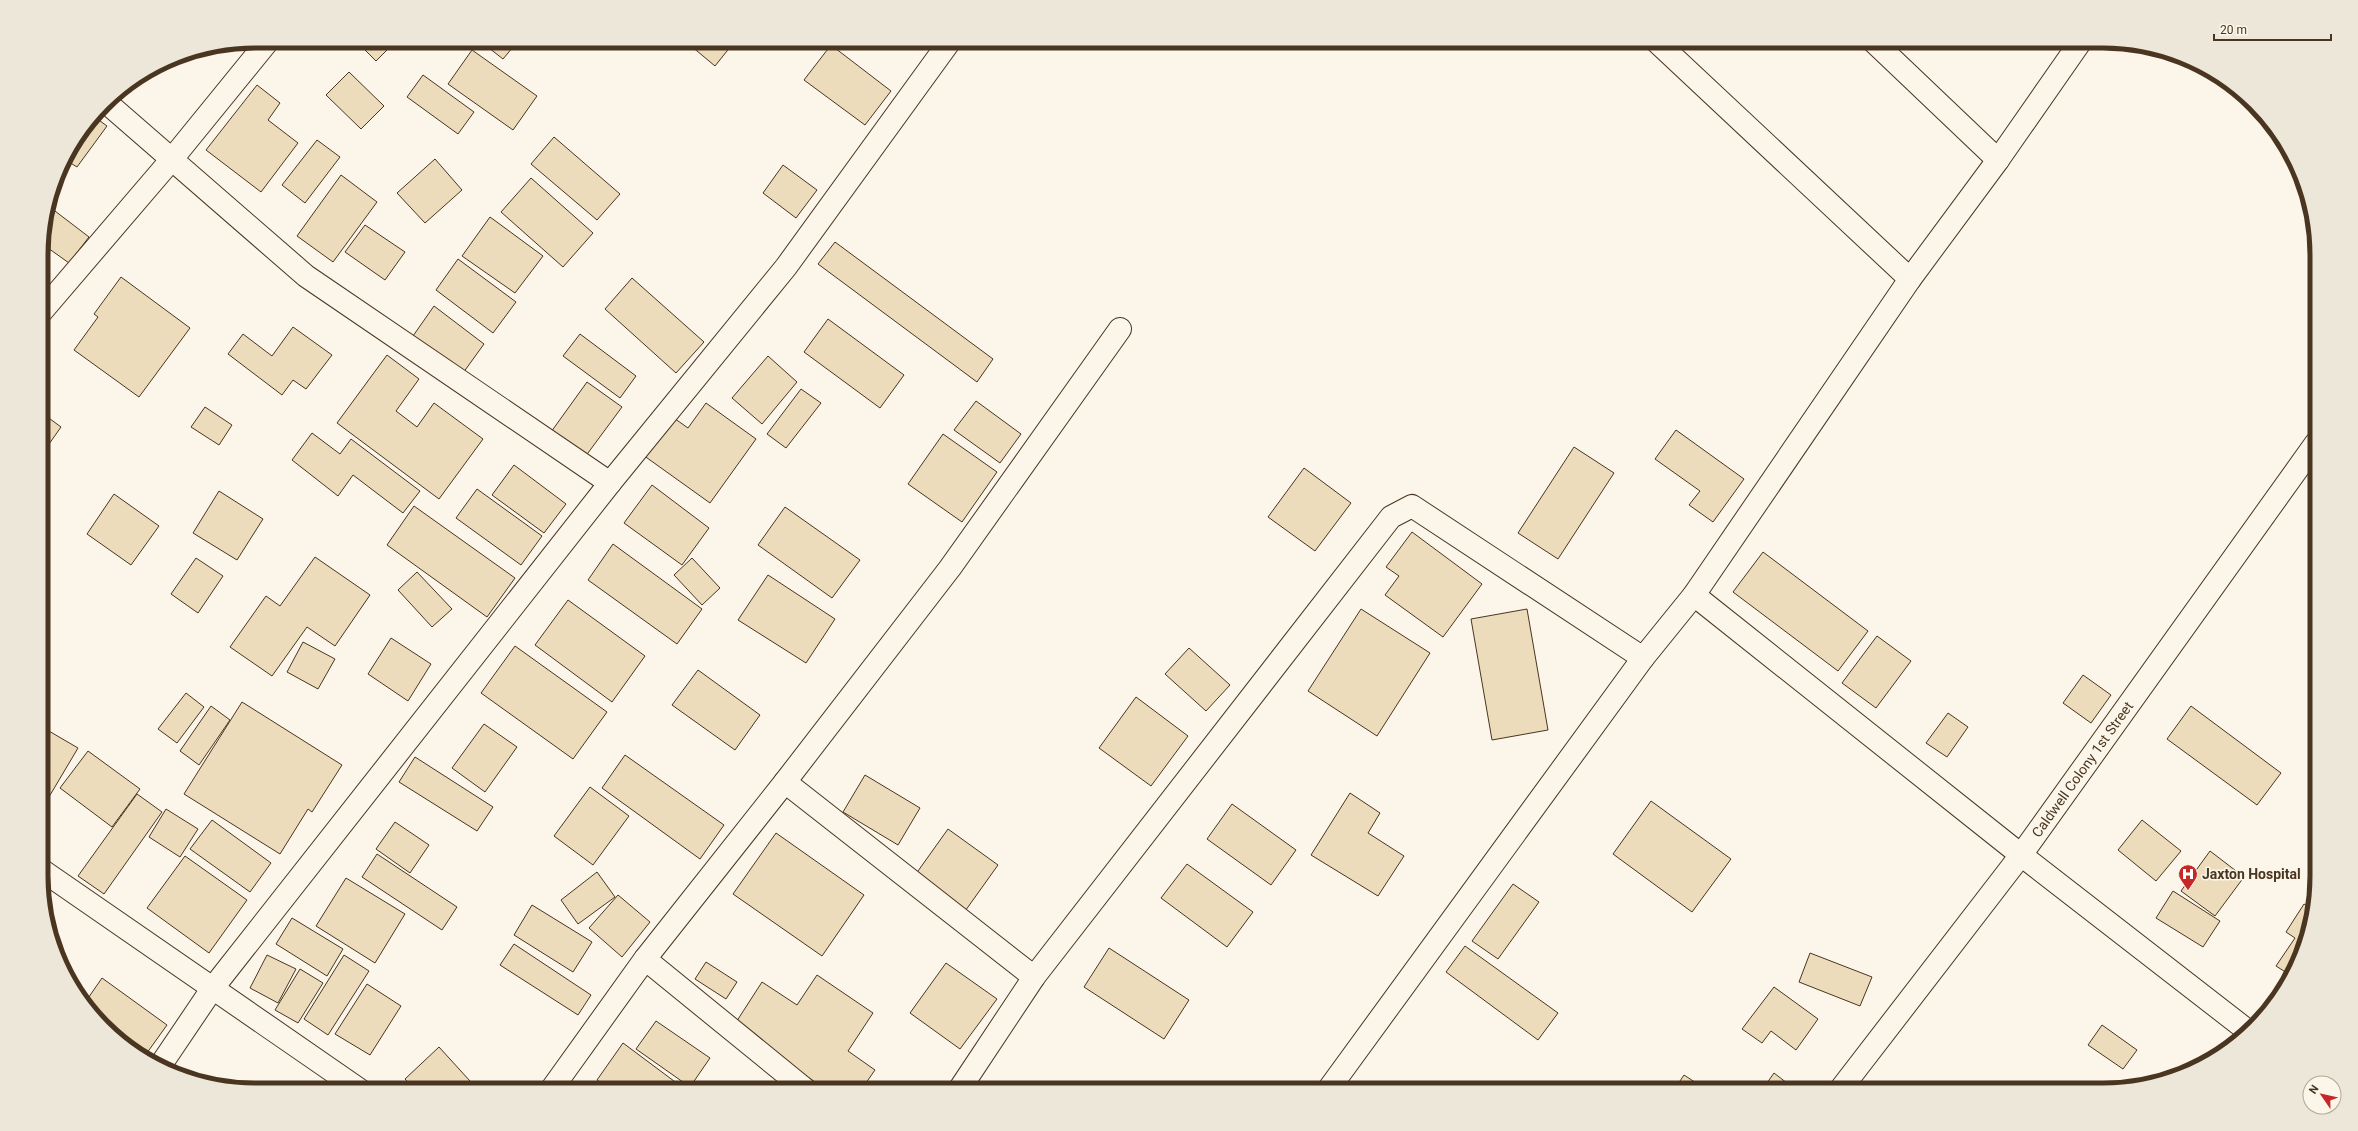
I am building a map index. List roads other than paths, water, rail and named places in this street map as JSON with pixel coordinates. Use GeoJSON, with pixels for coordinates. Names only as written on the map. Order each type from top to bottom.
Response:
{"type":"FeatureCollection","features":[{"type":"Feature","properties":{"kind":"street"},"geometry":{"type":"LineString","coordinates":[[48,304],[172,159],[262,48]]}},
{"type":"Feature","properties":{"kind":"street"},"geometry":{"type":"LineString","coordinates":[[163,1062],[212,989],[610,483],[786,267],[945,48]]}},
{"type":"Feature","properties":{"kind":"street"},"geometry":{"type":"LineString","coordinates":[[1663,48],[1910,279]]}},
{"type":"Feature","properties":{"kind":"street"},"geometry":{"type":"LineString","coordinates":[[1880,48],[1998,160]]}},
{"type":"Feature","properties":{"kind":"street"},"geometry":{"type":"LineString","coordinates":[[1333,1083],[1643,658],[1694,595],[1910,279],[1998,160],[2076,48]]}},
{"type":"Feature","properties":{"kind":"street"},"geometry":{"type":"LineString","coordinates":[[111,107],[306,276],[610,483]]}},
{"type":"Feature","properties":{"kind":"street"},"geometry":{"type":"LineString","coordinates":[[556,1083],[645,959],[785,782],[950,568],[1120,330]]}},
{"type":"Feature","properties":{"kind":"street","name":"Caldwell Colony 1st Street"},"geometry":{"type":"LineString","coordinates":[[1845,1083],[2021,855],[2310,451]]}},
{"type":"Feature","properties":{"kind":"street"},"geometry":{"type":"LineString","coordinates":[[964,1083],[1034,977],[1392,518],[1412,506],[1643,658]]}},
{"type":"Feature","properties":{"kind":"street"},"geometry":{"type":"LineString","coordinates":[[1694,595],[2021,855],[2243,1028]]}},
{"type":"Feature","properties":{"kind":"street"},"geometry":{"type":"LineString","coordinates":[[785,782],[1034,977]]}},
{"type":"Feature","properties":{"kind":"street"},"geometry":{"type":"LineString","coordinates":[[48,875],[350,1083]]}},
{"type":"Feature","properties":{"kind":"street"},"geometry":{"type":"LineString","coordinates":[[645,959],[797,1083]]}},
{"type":"Feature","properties":{"kind":"place","name":"Jaxton Hospital"},"geometry":{"type":"Point","coordinates":[2188,891]}}]}
